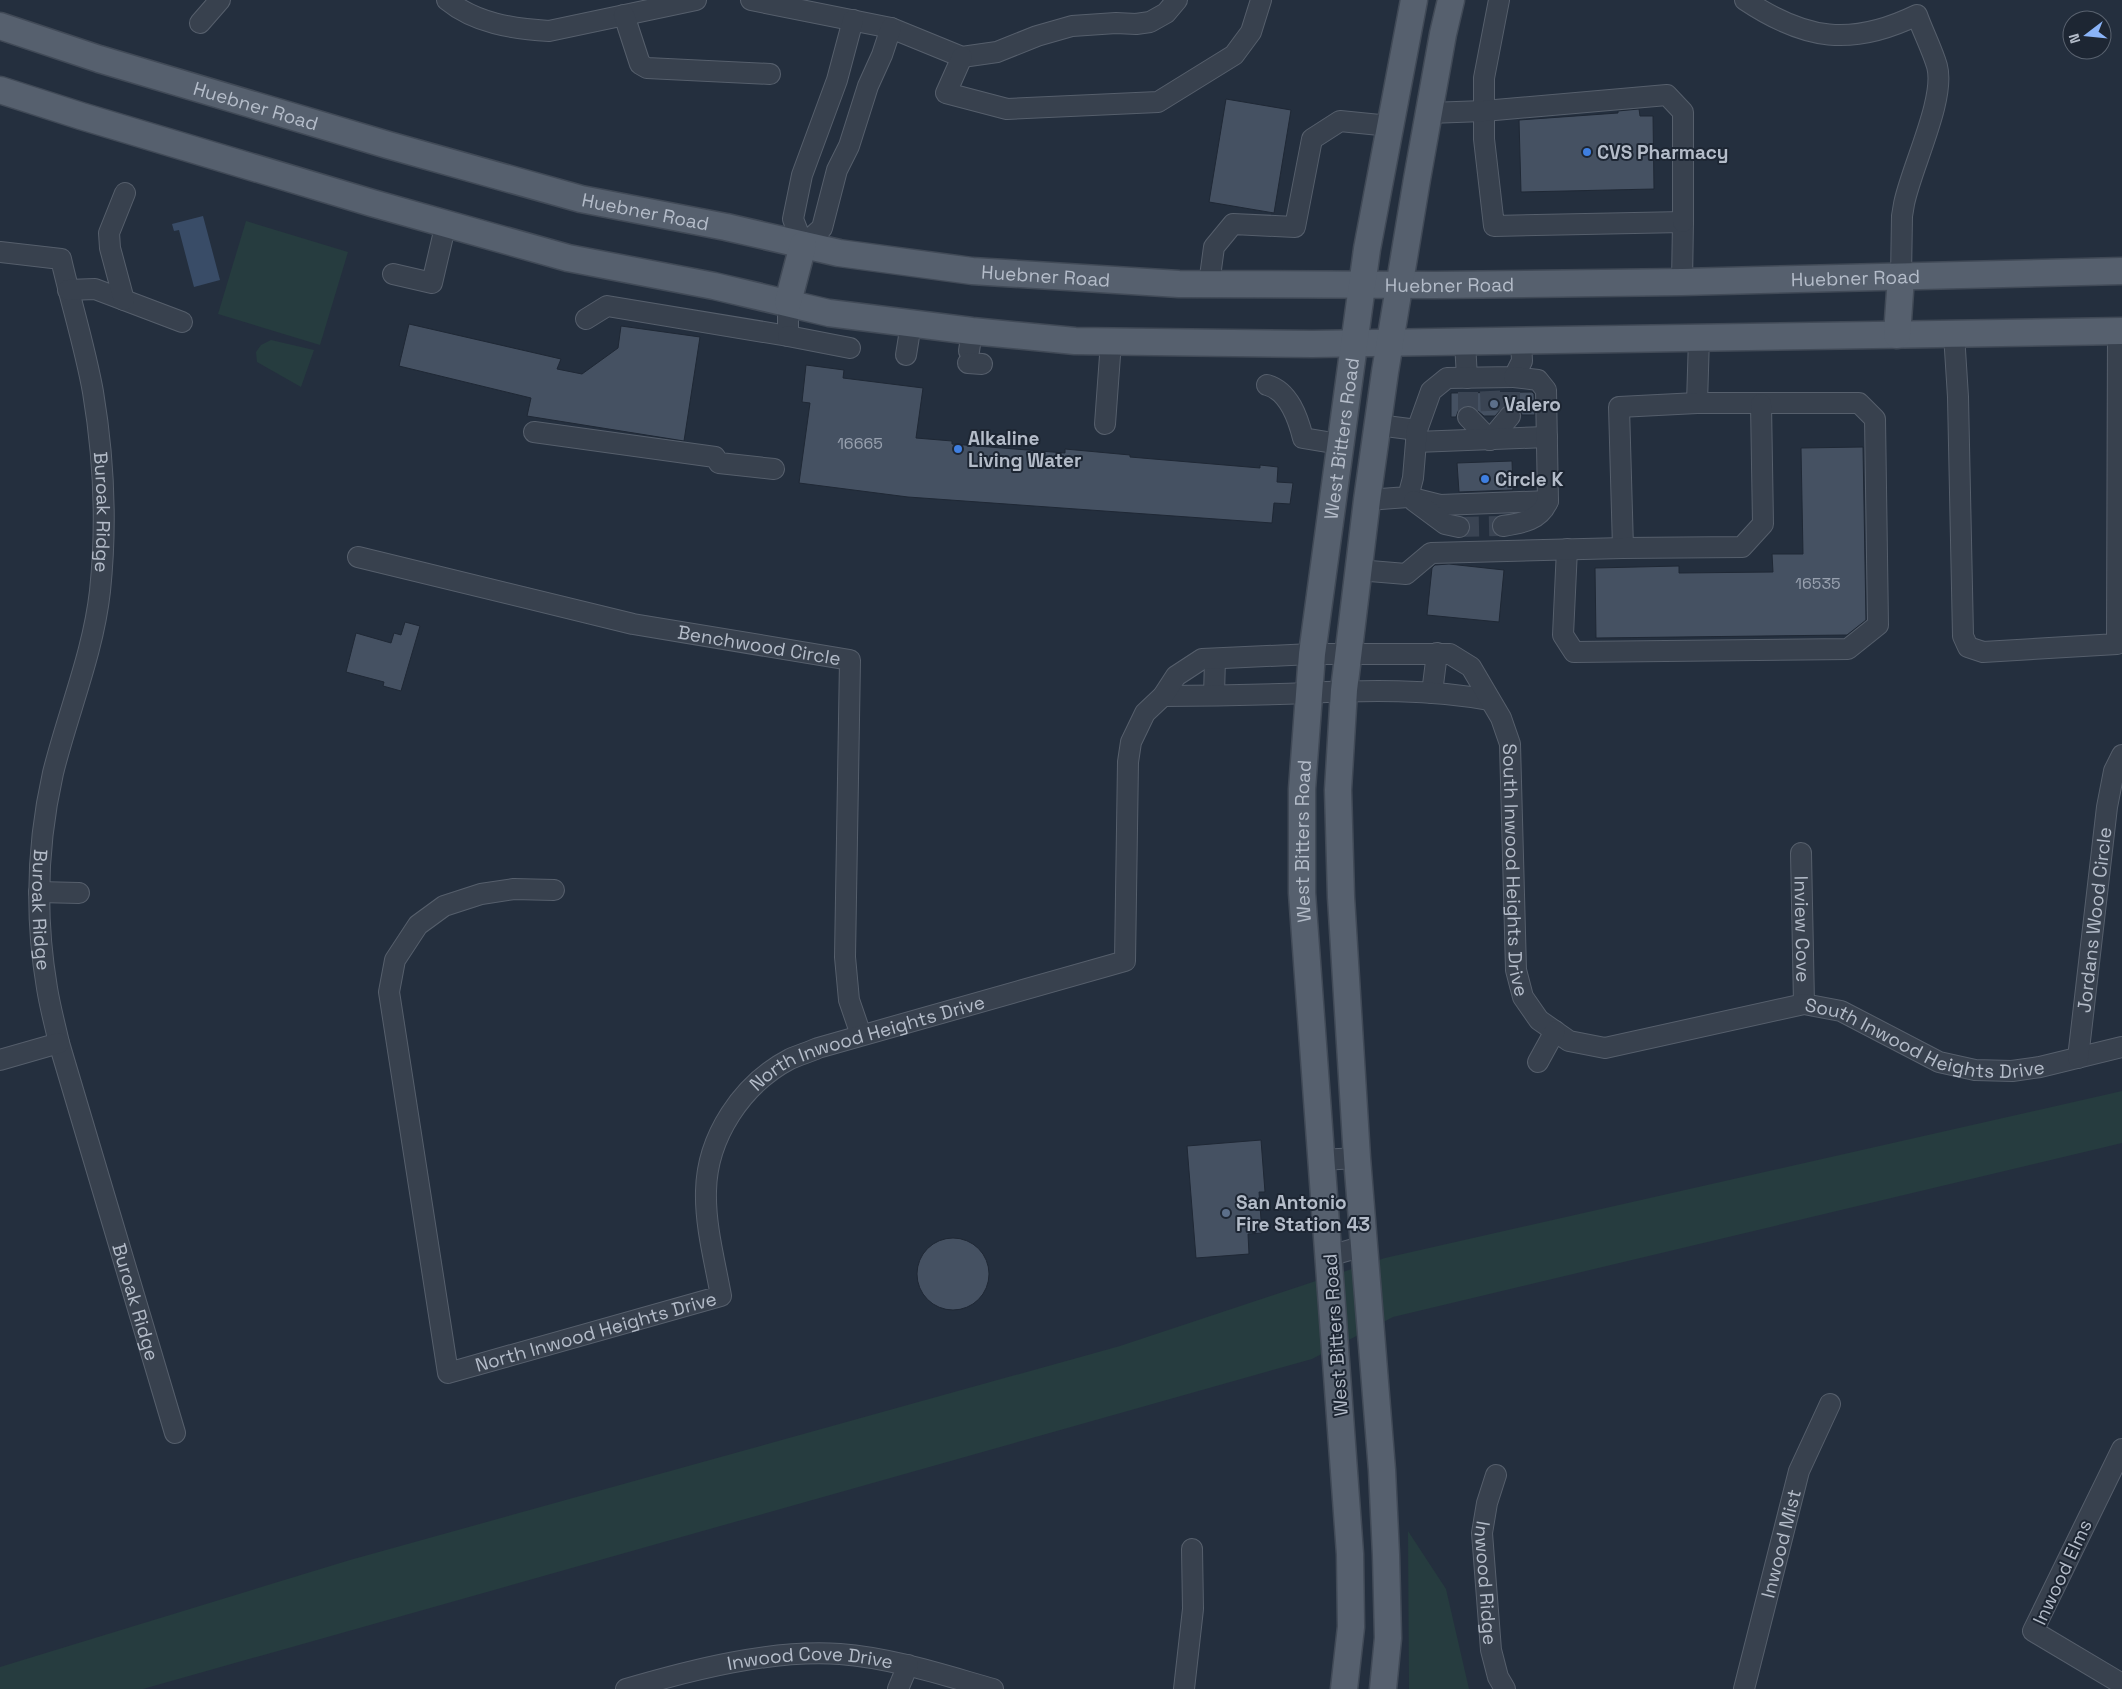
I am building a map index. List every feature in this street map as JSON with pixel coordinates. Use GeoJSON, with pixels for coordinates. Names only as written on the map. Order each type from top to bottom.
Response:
{"type":"FeatureCollection","features":[{"type":"Feature","properties":{"kind":"main road","name":"West Bitters Road"},"geometry":{"type":"LineString","coordinates":[[1344,1689],[1351,1627],[1350,1554],[1302,893],[1302,789],[1312,654],[1353,344],[1390,126],[1414,0]]}},
{"type":"Feature","properties":{"kind":"main road","name":"West Bitters Road"},"geometry":{"type":"LineString","coordinates":[[1383,1689],[1388,1638],[1386,1555],[1357,1158],[1341,897],[1338,790],[1344,690],[1367,500],[1399,285],[1451,0]]}},
{"type":"Feature","properties":{"kind":"main road","name":"Huebner Road"},"geometry":{"type":"LineString","coordinates":[[0,26],[99,58],[379,142],[581,199],[840,253],[972,271],[1179,284],[1399,285],[1682,282],[2122,271]]}},
{"type":"Feature","properties":{"kind":"main road"},"geometry":{"type":"LineString","coordinates":[[0,90],[362,200],[568,258],[788,302],[829,313],[911,324],[973,352],[1075,341],[1353,344],[2120,331]]}},
{"type":"Feature","properties":{"kind":"main road"},"geometry":{"type":"LineString","coordinates":[[788,302],[803,245]]}},
{"type":"Feature","properties":{"kind":"main road"},"geometry":{"type":"LineString","coordinates":[[1897,335],[1901,277]]}},
{"type":"Feature","properties":{"kind":"street"},"geometry":{"type":"LineString","coordinates":[[200,23],[220,0]]}},
{"type":"Feature","properties":{"kind":"street"},"geometry":{"type":"LineString","coordinates":[[447,0],[460,11],[472,17],[525,30],[549,31],[696,0]]}},
{"type":"Feature","properties":{"kind":"street"},"geometry":{"type":"LineString","coordinates":[[752,0],[891,28],[962,57],[997,52],[1037,36],[1072,26],[1150,22],[1166,13],[1177,0]]}},
{"type":"Feature","properties":{"kind":"street"},"geometry":{"type":"LineString","coordinates":[[962,57],[946,93],[1007,109],[1158,102],[1234,55],[1251,32],[1261,0]]}},
{"type":"Feature","properties":{"kind":"street"},"geometry":{"type":"LineString","coordinates":[[1499,0],[1484,78],[1484,139],[1494,226],[1683,222]]}},
{"type":"Feature","properties":{"kind":"street"},"geometry":{"type":"LineString","coordinates":[[1745,0],[1788,24],[1811,31],[1836,35],[1875,32],[1917,15],[1937,66],[1938,76],[1930,122],[1904,204],[1901,277]]}},
{"type":"Feature","properties":{"kind":"street"},"geometry":{"type":"LineString","coordinates":[[624,15],[640,64],[647,68],[770,74]]}},
{"type":"Feature","properties":{"kind":"street"},"geometry":{"type":"LineString","coordinates":[[853,20],[837,80],[802,175],[794,219],[803,245],[822,228],[837,170],[848,146],[868,86],[882,56],[891,28]]}},
{"type":"Feature","properties":{"kind":"street"},"geometry":{"type":"LineString","coordinates":[[1429,113],[1484,111],[1667,95],[1683,112],[1682,282]]}},
{"type":"Feature","properties":{"kind":"street"},"geometry":{"type":"LineString","coordinates":[[1210,284],[1214,247],[1234,224],[1295,226],[1312,138],[1340,121],[1390,126]]}},
{"type":"Feature","properties":{"kind":"street"},"geometry":{"type":"LineString","coordinates":[[124,300],[110,248],[109,233],[125,193]]}},
{"type":"Feature","properties":{"kind":"street"},"geometry":{"type":"LineString","coordinates":[[393,274],[432,283],[446,223]]}},
{"type":"Feature","properties":{"kind":"street","name":"Buroak Ridge"},"geometry":{"type":"LineString","coordinates":[[0,252],[61,259],[93,390],[102,454],[105,528],[100,593],[88,657],[54,773],[44,822],[39,892],[40,934],[47,989],[60,1043],[175,1433]]}},
{"type":"Feature","properties":{"kind":"street"},"geometry":{"type":"LineString","coordinates":[[68,290],[95,289],[182,322]]}},
{"type":"Feature","properties":{"kind":"street"},"geometry":{"type":"LineString","coordinates":[[788,302],[788,336]]}},
{"type":"Feature","properties":{"kind":"street"},"geometry":{"type":"LineString","coordinates":[[586,319],[607,306],[850,348]]}},
{"type":"Feature","properties":{"kind":"street"},"geometry":{"type":"LineString","coordinates":[[906,355],[911,324]]}},
{"type":"Feature","properties":{"kind":"street"},"geometry":{"type":"LineString","coordinates":[[1954,334],[1958,396],[1963,636],[1968,647],[1983,652],[2116,644],[2120,331]]}},
{"type":"Feature","properties":{"kind":"street"},"geometry":{"type":"LineString","coordinates":[[1697,403],[1699,338]]}},
{"type":"Feature","properties":{"kind":"street"},"geometry":{"type":"LineString","coordinates":[[1501,384],[1522,361],[1521,341]]}},
{"type":"Feature","properties":{"kind":"street"},"geometry":{"type":"LineString","coordinates":[[1104,424],[1111,342]]}},
{"type":"Feature","properties":{"kind":"street"},"geometry":{"type":"LineString","coordinates":[[1466,342],[1468,385]]}},
{"type":"Feature","properties":{"kind":"street"},"geometry":{"type":"LineString","coordinates":[[1408,497],[1413,478],[1417,436],[1431,391],[1447,378],[1468,385],[1538,380],[1544,385],[1546,390],[1548,501],[1544,510],[1530,521],[1503,526]]}},
{"type":"Feature","properties":{"kind":"street"},"geometry":{"type":"LineString","coordinates":[[1267,385],[1278,390],[1291,406],[1297,416],[1303,438],[1339,444]]}},
{"type":"Feature","properties":{"kind":"street"},"geometry":{"type":"LineString","coordinates":[[1567,549],[1563,634],[1574,652],[1848,649],[1878,625],[1875,420],[1859,403],[1697,403],[1620,407],[1623,548]]}},
{"type":"Feature","properties":{"kind":"street"},"geometry":{"type":"LineString","coordinates":[[1358,570],[1406,574],[1431,553],[1742,547],[1763,524],[1761,404]]}},
{"type":"Feature","properties":{"kind":"street"},"geometry":{"type":"LineString","coordinates":[[1468,416],[1490,440]]}},
{"type":"Feature","properties":{"kind":"street"},"geometry":{"type":"LineString","coordinates":[[1490,440],[1500,417]]}},
{"type":"Feature","properties":{"kind":"street"},"geometry":{"type":"LineString","coordinates":[[1378,425],[1417,436],[1490,440],[1547,437]]}},
{"type":"Feature","properties":{"kind":"street"},"geometry":{"type":"LineString","coordinates":[[534,432],[715,458],[719,463],[774,469]]}},
{"type":"Feature","properties":{"kind":"street"},"geometry":{"type":"LineString","coordinates":[[1367,500],[1408,497],[1440,504],[1548,501]]}},
{"type":"Feature","properties":{"kind":"street"},"geometry":{"type":"LineString","coordinates":[[1408,497],[1445,524],[1460,527]]}},
{"type":"Feature","properties":{"kind":"street","name":"Benchwood Circle"},"geometry":{"type":"LineString","coordinates":[[358,557],[633,624],[850,660],[845,957],[849,1000],[861,1036]]}},
{"type":"Feature","properties":{"kind":"street","name":"North Inwood Heights Drive"},"geometry":{"type":"LineString","coordinates":[[554,890],[514,889],[481,894],[444,906],[418,925],[395,960],[389,992],[448,1373],[721,1296],[708,1222],[706,1190],[710,1158],[722,1127],[740,1100],[763,1077],[790,1059],[818,1048],[1125,961],[1128,762],[1131,742],[1145,713],[1163,696],[1176,676],[1202,659],[1348,653]]}},
{"type":"Feature","properties":{"kind":"street","name":"South Inwood Heights Drive"},"geometry":{"type":"LineString","coordinates":[[1348,653],[1450,654],[1471,667],[1501,718],[1510,744],[1516,970],[1523,997],[1539,1020],[1569,1042],[1605,1048],[1804,1004],[1841,1011],[1939,1062],[1975,1070],[2012,1071],[2122,1047]]}},
{"type":"Feature","properties":{"kind":"street"},"geometry":{"type":"LineString","coordinates":[[1432,693],[1437,653]]}},
{"type":"Feature","properties":{"kind":"street"},"geometry":{"type":"LineString","coordinates":[[1214,696],[1215,659]]}},
{"type":"Feature","properties":{"kind":"street"},"geometry":{"type":"LineString","coordinates":[[1163,696],[1308,693],[1344,690],[1432,693],[1489,700]]}},
{"type":"Feature","properties":{"kind":"street","name":"Jordans Wood Circle"},"geometry":{"type":"LineString","coordinates":[[2078,1058],[2107,807],[2114,771],[2122,754]]}},
{"type":"Feature","properties":{"kind":"street","name":"Inview Cove"},"geometry":{"type":"LineString","coordinates":[[1801,853],[1804,1004]]}},
{"type":"Feature","properties":{"kind":"street"},"geometry":{"type":"LineString","coordinates":[[39,892],[79,893]]}},
{"type":"Feature","properties":{"kind":"street"},"geometry":{"type":"LineString","coordinates":[[1538,1062],[1555,1031]]}},
{"type":"Feature","properties":{"kind":"street"},"geometry":{"type":"LineString","coordinates":[[0,1060],[60,1043]]}},
{"type":"Feature","properties":{"kind":"street"},"geometry":{"type":"LineString","coordinates":[[1321,1160],[1357,1158]]}},
{"type":"Feature","properties":{"kind":"street"},"geometry":{"type":"LineString","coordinates":[[1329,1256],[1364,1246]]}},
{"type":"Feature","properties":{"kind":"street","name":"Inwood Mist"},"geometry":{"type":"LineString","coordinates":[[1744,1689],[1800,1471],[1830,1404]]}},
{"type":"Feature","properties":{"kind":"street","name":"Inwood Elms"},"geometry":{"type":"LineString","coordinates":[[2122,1448],[2033,1631],[2122,1684]]}},
{"type":"Feature","properties":{"kind":"street","name":"Inwood Ridge"},"geometry":{"type":"LineString","coordinates":[[1496,1475],[1487,1503],[1482,1534],[1491,1650],[1498,1677],[1505,1689]]}},
{"type":"Feature","properties":{"kind":"street"},"geometry":{"type":"LineString","coordinates":[[1184,1689],[1193,1609],[1192,1549]]}},
{"type":"Feature","properties":{"kind":"street","name":"Inwood Cove Drive"},"geometry":{"type":"LineString","coordinates":[[626,1689],[751,1659],[788,1655],[840,1654],[908,1665],[993,1689]]}},
{"type":"Feature","properties":{"kind":"street"},"geometry":{"type":"LineString","coordinates":[[898,1689],[908,1665]]}},
{"type":"Feature","properties":{"kind":"green space"},"geometry":{"type":"Polygon","coordinates":[[[246,221],[348,252],[320,345],[218,314],[246,221]]]}},
{"type":"Feature","properties":{"kind":"green space"},"geometry":{"type":"Polygon","coordinates":[[[271,340],[314,350],[301,387],[257,362],[256,352],[261,345],[271,340]]]}},
{"type":"Feature","properties":{"kind":"green space"},"geometry":{"type":"Polygon","coordinates":[[[2122,1091],[2122,1143],[1393,1317],[1312,1359],[143,1689],[0,1689],[0,1667],[350,1560],[1120,1346],[1385,1258],[2122,1091]]]}},
{"type":"Feature","properties":{"kind":"green space"},"geometry":{"type":"Polygon","coordinates":[[[1408,1531],[1446,1589],[1469,1689],[1409,1689],[1408,1531]]]}},
{"type":"Feature","properties":{"kind":"water"},"geometry":{"type":"Polygon","coordinates":[[[203,216],[220,280],[194,287],[179,230],[174,231],[172,224],[203,216]]]}},
{"type":"Feature","properties":{"kind":"building"},"geometry":{"type":"Polygon","coordinates":[[[1226,99],[1291,110],[1274,213],[1209,202],[1226,99]]]}},
{"type":"Feature","properties":{"kind":"building","name":"CVS Pharmacy"},"geometry":{"type":"Polygon","coordinates":[[[1639,109],[1640,116],[1653,116],[1654,189],[1521,192],[1519,120],[1618,113],[1618,111],[1639,109]]]}},
{"type":"Feature","properties":{"kind":"building"},"geometry":{"type":"Polygon","coordinates":[[[409,324],[561,359],[557,369],[582,374],[618,348],[621,326],[700,337],[684,441],[527,416],[531,398],[399,366],[409,324]]]}},
{"type":"Feature","properties":{"kind":"building"},"geometry":{"type":"Polygon","coordinates":[[[806,365],[844,370],[843,378],[923,388],[916,438],[952,441],[952,444],[1065,453],[1065,449],[1130,455],[1130,457],[1260,468],[1260,465],[1278,467],[1277,482],[1293,483],[1290,504],[1274,503],[1272,523],[908,497],[799,483],[810,403],[802,402],[806,365]]]}},
{"type":"Feature","properties":{"kind":"building","name":"Valero"},"geometry":{"type":"Polygon","coordinates":[[[1532,392],[1534,394],[1535,415],[1522,415],[1518,407],[1512,404],[1505,405],[1495,416],[1484,416],[1472,406],[1466,405],[1459,409],[1456,417],[1451,417],[1451,393],[1532,392]]]}},
{"type":"Feature","properties":{"kind":"building"},"geometry":{"type":"Polygon","coordinates":[[[1863,447],[1866,620],[1847,635],[1596,638],[1595,568],[1679,566],[1679,573],[1773,572],[1772,554],[1803,554],[1801,448],[1863,447]]]}},
{"type":"Feature","properties":{"kind":"building","name":"Circle K"},"geometry":{"type":"Polygon","coordinates":[[[1512,461],[1513,490],[1459,492],[1457,463],[1512,461]]]}},
{"type":"Feature","properties":{"kind":"building"},"geometry":{"type":"Polygon","coordinates":[[[1449,564],[1504,570],[1499,622],[1427,615],[1432,568],[1435,565],[1449,564]]]}},
{"type":"Feature","properties":{"kind":"building"},"geometry":{"type":"Polygon","coordinates":[[[405,622],[420,626],[401,691],[383,686],[384,682],[346,672],[356,633],[391,643],[394,633],[401,635],[405,622]]]}},
{"type":"Feature","properties":{"kind":"building","name":"San Antonio Fire Station 43"},"geometry":{"type":"Polygon","coordinates":[[[1261,1140],[1265,1192],[1259,1192],[1262,1233],[1248,1234],[1249,1254],[1196,1258],[1187,1146],[1261,1140]]]}},
{"type":"Feature","properties":{"kind":"building"},"geometry":{"type":"Polygon","coordinates":[[[960,1238],[979,1248],[987,1260],[989,1274],[987,1288],[979,1300],[967,1308],[946,1310],[927,1300],[919,1288],[917,1267],[927,1248],[939,1240],[960,1238]]]}},
{"type":"Feature","properties":{"kind":"tunnel"},"geometry":{"type":"LineString","coordinates":[[1490,391],[1491,417]]}},
{"type":"Feature","properties":{"kind":"tunnel"},"geometry":{"type":"LineString","coordinates":[[1468,392],[1468,417]]}},
{"type":"Feature","properties":{"kind":"tunnel"},"geometry":{"type":"LineString","coordinates":[[1510,392],[1510,416]]}},
{"type":"Feature","properties":{"kind":"tunnel"},"geometry":{"type":"LineString","coordinates":[[1459,527],[1503,526]]}},
{"type":"Feature","properties":{"kind":"place","name":"CVS Pharmacy"},"geometry":{"type":"Point","coordinates":[1587,152]}},
{"type":"Feature","properties":{"kind":"place","name":"Valero"},"geometry":{"type":"Point","coordinates":[1494,404]}},
{"type":"Feature","properties":{"kind":"place","name":"Alkaline Living Water"},"geometry":{"type":"Point","coordinates":[958,449]}},
{"type":"Feature","properties":{"kind":"place","name":"Circle K"},"geometry":{"type":"Point","coordinates":[1485,479]}},
{"type":"Feature","properties":{"kind":"place","name":"San Antonio Fire Station 43"},"geometry":{"type":"Point","coordinates":[1226,1213]}}]}
